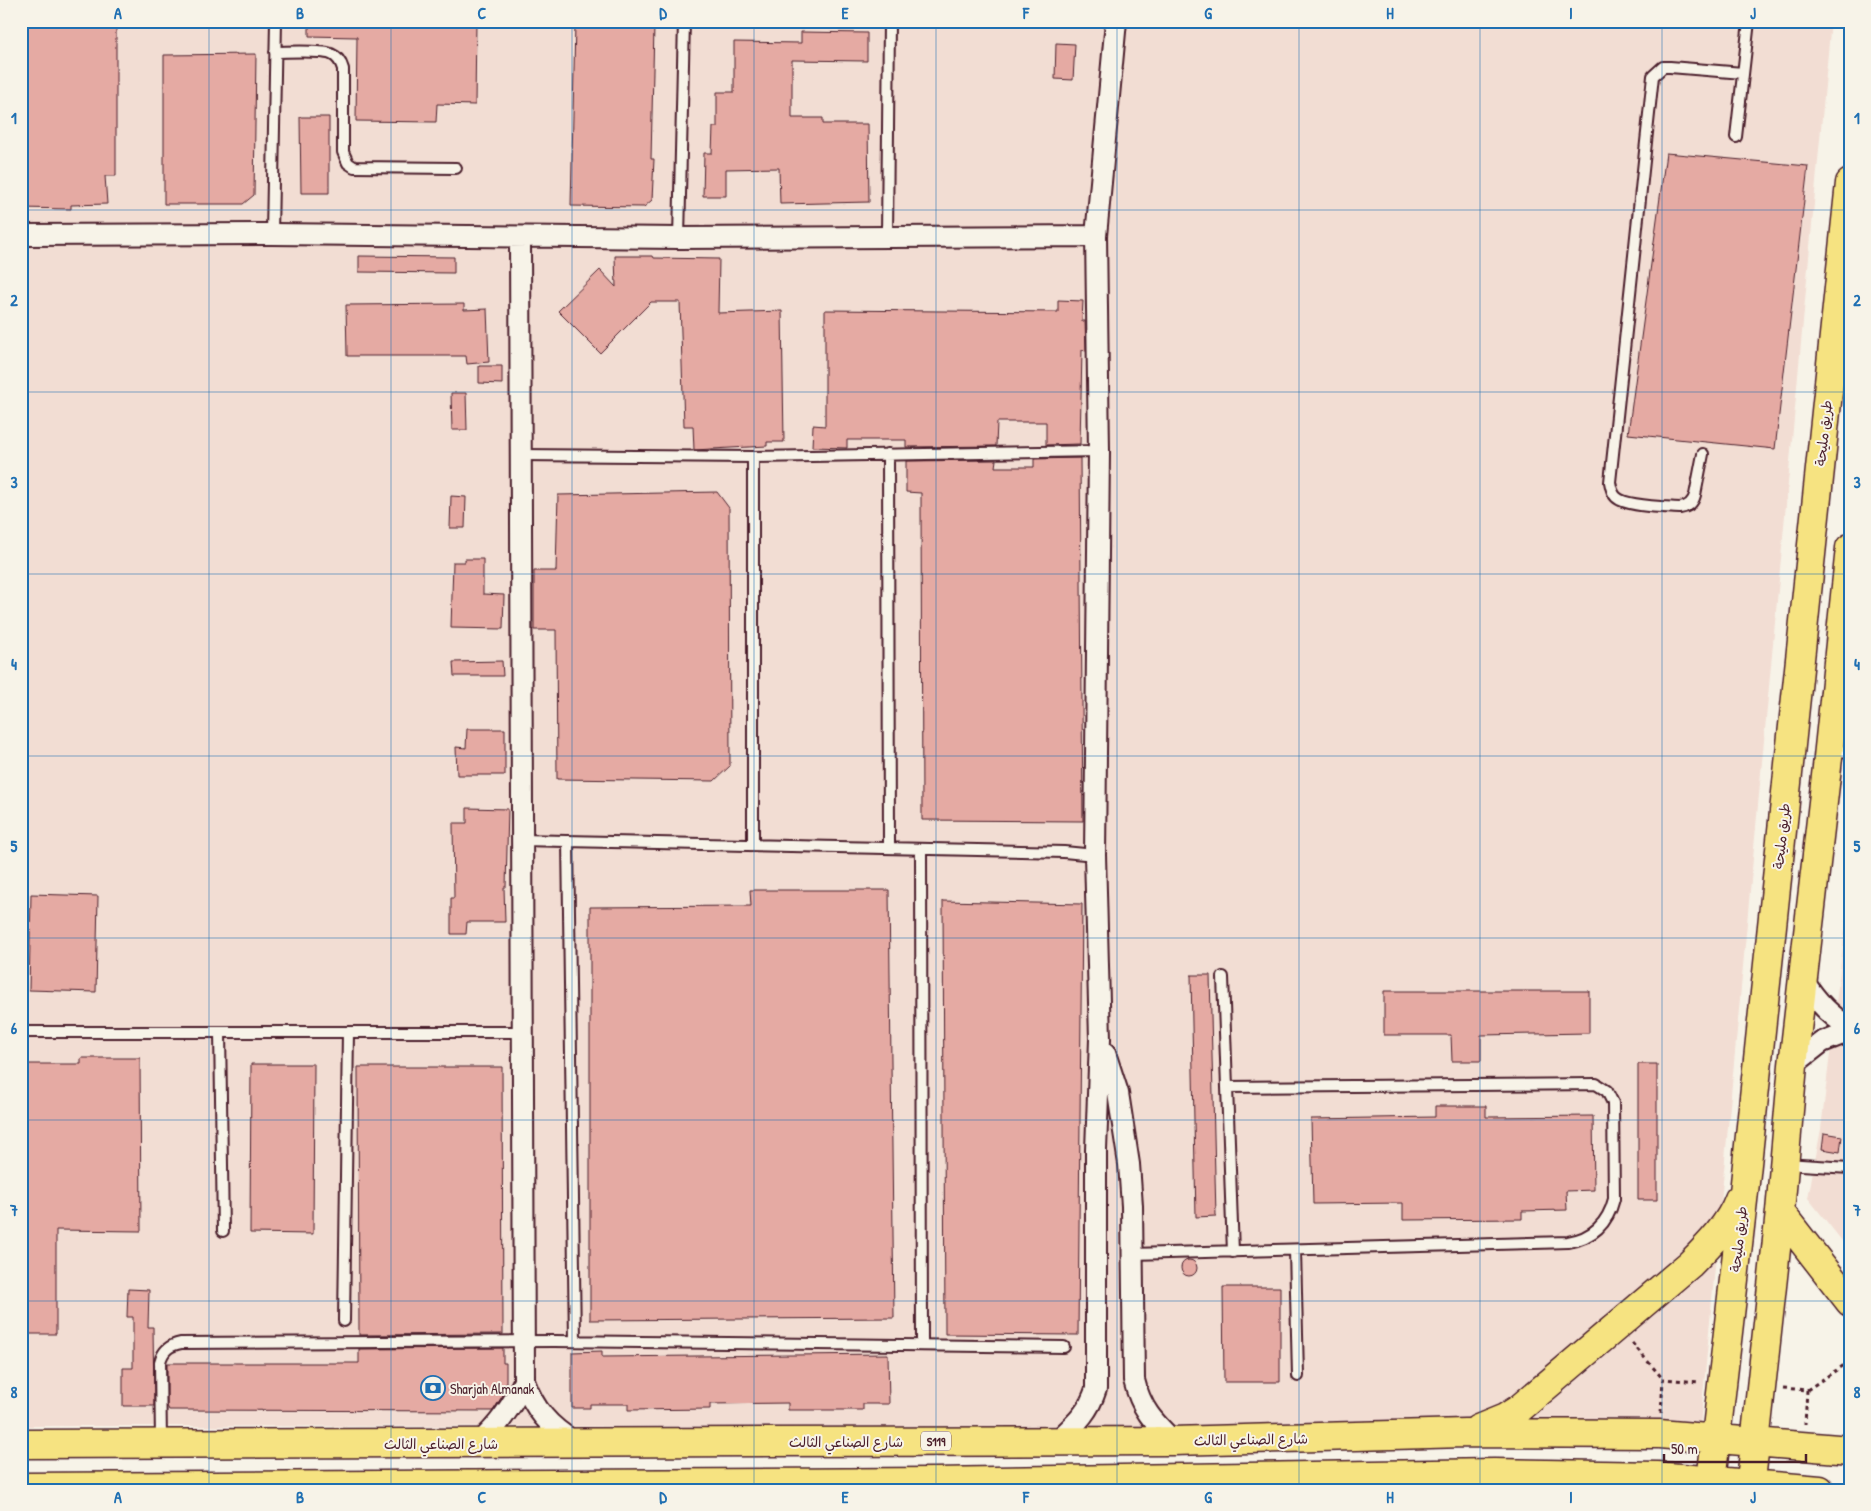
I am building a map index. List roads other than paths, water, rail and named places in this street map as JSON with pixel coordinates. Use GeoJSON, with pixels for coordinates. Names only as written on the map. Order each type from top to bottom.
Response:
{"type":"FeatureCollection","features":[{"type":"Feature","properties":{"kind":"main road","name":"طريق مليحة"},"geometry":{"type":"LineString","coordinates":[[1711,1485],[1745,1183],[1850,182]]}},
{"type":"Feature","properties":{"kind":"main road"},"geometry":{"type":"LineString","coordinates":[[1751,1487],[1763,1386],[1793,1065],[1803,980],[1835,756],[1850,548]]}},
{"type":"Feature","properties":{"kind":"main road"},"geometry":{"type":"LineString","coordinates":[[1792,732],[1800,752],[1808,759],[1817,764],[1835,756]]}},
{"type":"Feature","properties":{"kind":"main road"},"geometry":{"type":"LineString","coordinates":[[1465,1433],[1497,1422],[1519,1410],[1690,1264],[1724,1226],[1737,1205],[1745,1183]]}},
{"type":"Feature","properties":{"kind":"main road"},"geometry":{"type":"LineString","coordinates":[[1780,1212],[1850,1302]]}},
{"type":"Feature","properties":{"kind":"main road","name":"شارع الصناعي الثالث"},"geometry":{"type":"LineString","coordinates":[[21,1444],[1173,1441],[1465,1433],[1659,1434],[1850,1450]]}},
{"type":"Feature","properties":{"kind":"main road"},"geometry":{"type":"LineString","coordinates":[[959,1485],[936,1474],[938,1470],[946,1465],[1014,1464],[1023,1458],[1027,1441]]}},
{"type":"Feature","properties":{"kind":"main road"},"geometry":{"type":"LineString","coordinates":[[1494,1473],[1528,1490]]}},
{"type":"Feature","properties":{"kind":"main road"},"geometry":{"type":"LineString","coordinates":[[37,1488],[1134,1484],[1494,1473],[1657,1476],[1711,1485],[1820,1490]]}},
{"type":"Feature","properties":{"kind":"street"},"geometry":{"type":"LineString","coordinates":[[1057,1441],[1085,1414],[1092,1402],[1096,1389],[1096,1150],[1100,1039],[1095,855],[1099,451],[1096,236],[1116,21]]}},
{"type":"Feature","properties":{"kind":"street"},"geometry":{"type":"LineString","coordinates":[[21,235],[272,234],[679,238],[1096,236]]}},
{"type":"Feature","properties":{"kind":"street"},"geometry":{"type":"LineString","coordinates":[[520,236],[524,1380],[529,1396],[543,1417],[561,1434],[575,1442]]}},
{"type":"Feature","properties":{"kind":"street"},"geometry":{"type":"LineString","coordinates":[[1803,980],[1820,1004],[1830,1014],[1850,1027]]}},
{"type":"Feature","properties":{"kind":"street"},"geometry":{"type":"LineString","coordinates":[[1793,1065],[1822,1042],[1850,1031]]}},
{"type":"Feature","properties":{"kind":"street"},"geometry":{"type":"LineString","coordinates":[[1100,1039],[1118,1093],[1129,1164],[1132,1206],[1134,1380],[1138,1396],[1145,1410],[1173,1441]]}},
{"type":"Feature","properties":{"kind":"street"},"geometry":{"type":"LineString","coordinates":[[479,1443],[501,1421],[524,1380]]}},
{"type":"Feature","properties":{"kind":"lane"},"geometry":{"type":"LineString","coordinates":[[272,234],[276,21]]}},
{"type":"Feature","properties":{"kind":"lane"},"geometry":{"type":"LineString","coordinates":[[679,238],[684,21]]}},
{"type":"Feature","properties":{"kind":"lane"},"geometry":{"type":"LineString","coordinates":[[887,236],[888,21]]}},
{"type":"Feature","properties":{"kind":"lane"},"geometry":{"type":"LineString","coordinates":[[1736,137],[1749,21]]}},
{"type":"Feature","properties":{"kind":"lane"},"geometry":{"type":"LineString","coordinates":[[275,52],[326,53],[338,58],[343,69],[343,152],[348,164],[354,167],[456,168]]}},
{"type":"Feature","properties":{"kind":"lane"},"geometry":{"type":"LineString","coordinates":[[1703,454],[1694,500],[1685,507],[1625,502],[1616,497],[1613,492],[1610,482],[1653,76],[1663,67],[1743,73]]}},
{"type":"Feature","properties":{"kind":"lane"},"geometry":{"type":"LineString","coordinates":[[520,455],[752,457],[1099,451]]}},
{"type":"Feature","properties":{"kind":"lane"},"geometry":{"type":"LineString","coordinates":[[888,454],[889,848]]}},
{"type":"Feature","properties":{"kind":"lane"},"geometry":{"type":"LineString","coordinates":[[752,457],[753,845]]}},
{"type":"Feature","properties":{"kind":"lane"},"geometry":{"type":"LineString","coordinates":[[521,840],[921,848],[1064,852],[1095,855]]}},
{"type":"Feature","properties":{"kind":"lane"},"geometry":{"type":"LineString","coordinates":[[568,841],[575,1341]]}},
{"type":"Feature","properties":{"kind":"lane"},"geometry":{"type":"LineString","coordinates":[[921,848],[922,1345]]}},
{"type":"Feature","properties":{"kind":"lane"},"geometry":{"type":"LineString","coordinates":[[1224,977],[1233,1252]]}},
{"type":"Feature","properties":{"kind":"lane"},"geometry":{"type":"LineString","coordinates":[[21,1032],[522,1032]]}},
{"type":"Feature","properties":{"kind":"lane"},"geometry":{"type":"LineString","coordinates":[[220,1032],[223,1231]]}},
{"type":"Feature","properties":{"kind":"lane"},"geometry":{"type":"LineString","coordinates":[[344,1322],[348,1032]]}},
{"type":"Feature","properties":{"kind":"lane"},"geometry":{"type":"LineString","coordinates":[[1132,1254],[1568,1242],[1590,1236],[1606,1220],[1614,1200],[1612,1103],[1611,1097],[1602,1087],[1589,1084],[1227,1087]]}},
{"type":"Feature","properties":{"kind":"lane"},"geometry":{"type":"LineString","coordinates":[[1784,1164],[1850,1168]]}},
{"type":"Feature","properties":{"kind":"lane"},"geometry":{"type":"LineString","coordinates":[[1294,1250],[1298,1376]]}},
{"type":"Feature","properties":{"kind":"lane"},"geometry":{"type":"LineString","coordinates":[[161,1444],[160,1362],[163,1353],[174,1344],[575,1341],[1064,1347]]}},
{"type":"Feature","properties":{"kind":"place","name":"Sharjah Almanak"},"geometry":{"type":"Point","coordinates":[433,1388]}}]}
